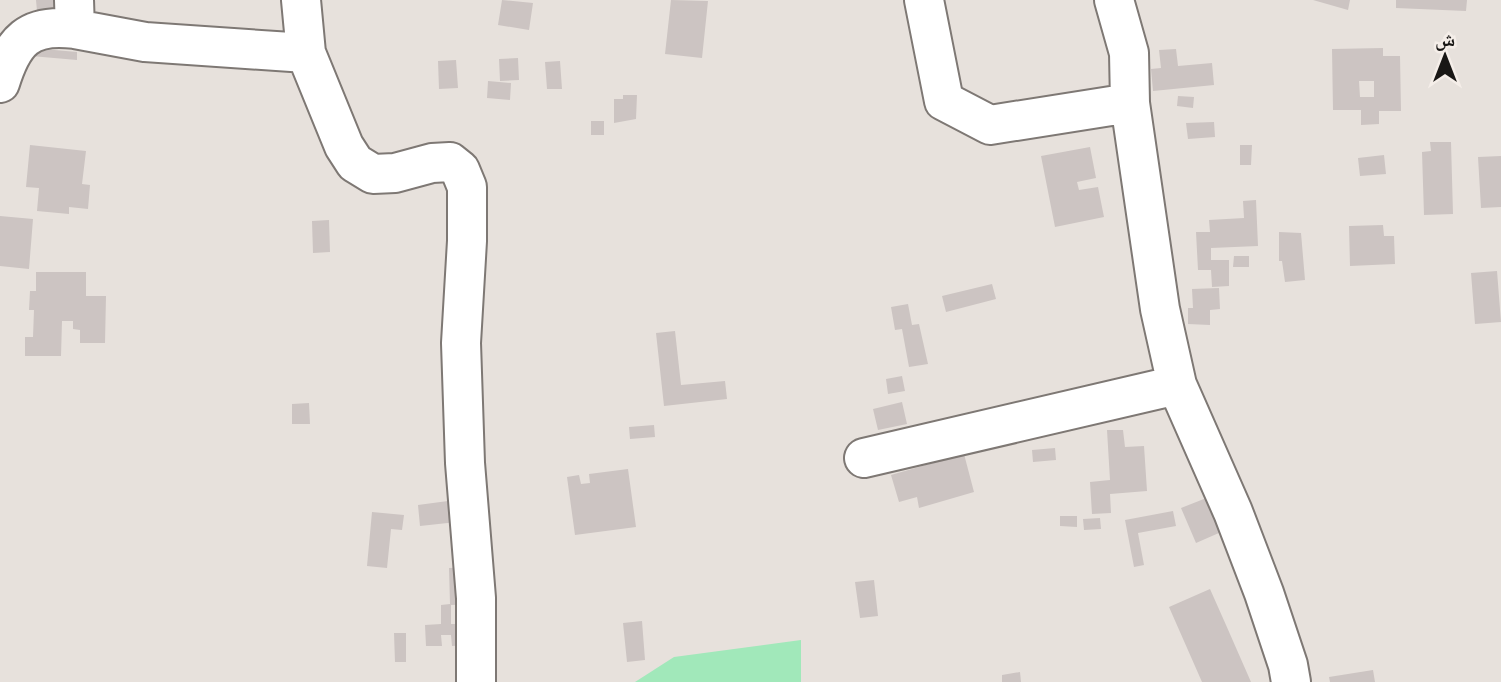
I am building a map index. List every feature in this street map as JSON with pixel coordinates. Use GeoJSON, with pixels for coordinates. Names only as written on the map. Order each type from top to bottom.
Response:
{"type":"FeatureCollection","features":[{"type":"Feature","properties":{"kind":"street"},"geometry":{"type":"LineString","coordinates":[[301,0],[306,53],[344,146],[355,163],[373,174],[395,173],[432,163],[450,162],[460,170],[467,187],[467,242],[461,343],[465,463],[476,598],[477,682]]}},
{"type":"Feature","properties":{"kind":"street"},"geometry":{"type":"LineString","coordinates":[[924,0],[944,101],[990,125],[1130,103]]}},
{"type":"Feature","properties":{"kind":"street"},"geometry":{"type":"LineString","coordinates":[[1114,0],[1129,53],[1130,103],[1160,309],[1177,386],[1233,512],[1264,593],[1291,682]]}},
{"type":"Feature","properties":{"kind":"street"},"geometry":{"type":"LineString","coordinates":[[0,83],[17,43],[35,30],[56,27],[74,15],[145,42],[306,53]]}},
{"type":"Feature","properties":{"kind":"street"},"geometry":{"type":"LineString","coordinates":[[864,458],[1177,386]]}},
{"type":"Feature","properties":{"kind":"green space"},"geometry":{"type":"Polygon","coordinates":[[[801,640],[801,682],[635,682],[674,657],[801,640]]]}},
{"type":"Feature","properties":{"kind":"building"},"geometry":{"type":"Polygon","coordinates":[[[36,0],[55,0],[56,9],[37,11],[36,0]]]}},
{"type":"Feature","properties":{"kind":"building"},"geometry":{"type":"Polygon","coordinates":[[[502,0],[533,3],[529,30],[498,25],[502,0]]]}},
{"type":"Feature","properties":{"kind":"building"},"geometry":{"type":"Polygon","coordinates":[[[671,0],[708,1],[702,58],[665,54],[671,0]]]}},
{"type":"Feature","properties":{"kind":"building"},"geometry":{"type":"Polygon","coordinates":[[[1313,0],[1350,0],[1348,10],[1313,0]]]}},
{"type":"Feature","properties":{"kind":"building"},"geometry":{"type":"Polygon","coordinates":[[[1396,0],[1467,0],[1466,11],[1396,8],[1396,0]]]}},
{"type":"Feature","properties":{"kind":"building"},"geometry":{"type":"Polygon","coordinates":[[[32,48],[77,52],[77,60],[31,56],[32,48]]]}},
{"type":"Feature","properties":{"kind":"building"},"geometry":{"type":"Polygon","coordinates":[[[1383,48],[1383,56],[1400,56],[1401,111],[1379,111],[1379,124],[1361,125],[1361,110],[1333,110],[1332,49],[1383,48]],[[1359,81],[1360,97],[1374,97],[1374,81],[1359,81]]]}},
{"type":"Feature","properties":{"kind":"building"},"geometry":{"type":"Polygon","coordinates":[[[1176,49],[1178,66],[1212,63],[1214,85],[1153,91],[1151,69],[1161,68],[1159,50],[1176,49]]]}},
{"type":"Feature","properties":{"kind":"building"},"geometry":{"type":"Polygon","coordinates":[[[518,58],[519,80],[500,81],[499,59],[518,58]]]}},
{"type":"Feature","properties":{"kind":"building"},"geometry":{"type":"Polygon","coordinates":[[[456,60],[458,88],[439,89],[438,61],[456,60]]]}},
{"type":"Feature","properties":{"kind":"building"},"geometry":{"type":"Polygon","coordinates":[[[560,61],[562,89],[547,89],[545,62],[560,61]]]}},
{"type":"Feature","properties":{"kind":"building"},"geometry":{"type":"Polygon","coordinates":[[[488,81],[511,83],[510,100],[487,98],[488,81]]]}},
{"type":"Feature","properties":{"kind":"building"},"geometry":{"type":"Polygon","coordinates":[[[623,95],[637,95],[636,119],[614,123],[614,99],[623,99],[623,95]]]}},
{"type":"Feature","properties":{"kind":"building"},"geometry":{"type":"Polygon","coordinates":[[[1178,96],[1194,97],[1193,108],[1177,106],[1178,96]]]}},
{"type":"Feature","properties":{"kind":"building"},"geometry":{"type":"Polygon","coordinates":[[[591,121],[604,121],[604,135],[591,135],[591,121]]]}},
{"type":"Feature","properties":{"kind":"building"},"geometry":{"type":"Polygon","coordinates":[[[1214,122],[1215,137],[1188,139],[1186,123],[1214,122]]]}},
{"type":"Feature","properties":{"kind":"building"},"geometry":{"type":"Polygon","coordinates":[[[1430,142],[1451,142],[1453,214],[1424,215],[1422,152],[1431,151],[1430,142]]]}},
{"type":"Feature","properties":{"kind":"building"},"geometry":{"type":"Polygon","coordinates":[[[30,145],[86,151],[82,184],[90,185],[88,209],[69,207],[69,214],[37,211],[39,188],[26,187],[30,145]]]}},
{"type":"Feature","properties":{"kind":"building"},"geometry":{"type":"Polygon","coordinates":[[[1240,145],[1252,145],[1251,165],[1240,165],[1240,145]]]}},
{"type":"Feature","properties":{"kind":"building"},"geometry":{"type":"Polygon","coordinates":[[[1090,147],[1096,178],[1077,182],[1079,190],[1098,187],[1104,217],[1055,227],[1041,156],[1090,147]]]}},
{"type":"Feature","properties":{"kind":"building"},"geometry":{"type":"Polygon","coordinates":[[[1384,155],[1386,174],[1360,176],[1358,158],[1384,155]]]}},
{"type":"Feature","properties":{"kind":"building"},"geometry":{"type":"Polygon","coordinates":[[[1501,156],[1501,207],[1481,208],[1478,157],[1501,156]]]}},
{"type":"Feature","properties":{"kind":"building"},"geometry":{"type":"Polygon","coordinates":[[[1256,200],[1258,246],[1211,248],[1211,260],[1229,260],[1229,286],[1212,287],[1211,270],[1198,270],[1196,232],[1210,232],[1209,220],[1244,218],[1243,201],[1256,200]]]}},
{"type":"Feature","properties":{"kind":"building"},"geometry":{"type":"Polygon","coordinates":[[[0,216],[33,219],[29,269],[0,266],[0,216]]]}},
{"type":"Feature","properties":{"kind":"building"},"geometry":{"type":"Polygon","coordinates":[[[329,220],[330,252],[313,253],[312,221],[329,220]]]}},
{"type":"Feature","properties":{"kind":"building"},"geometry":{"type":"Polygon","coordinates":[[[1383,225],[1384,236],[1394,236],[1395,264],[1350,266],[1349,226],[1383,225]]]}},
{"type":"Feature","properties":{"kind":"building"},"geometry":{"type":"Polygon","coordinates":[[[1279,232],[1301,233],[1305,280],[1285,282],[1282,261],[1279,261],[1279,232]]]}},
{"type":"Feature","properties":{"kind":"building"},"geometry":{"type":"Polygon","coordinates":[[[1234,256],[1249,256],[1249,267],[1233,267],[1234,256]]]}},
{"type":"Feature","properties":{"kind":"building"},"geometry":{"type":"Polygon","coordinates":[[[1497,271],[1501,322],[1475,324],[1471,273],[1497,271]]]}},
{"type":"Feature","properties":{"kind":"building"},"geometry":{"type":"Polygon","coordinates":[[[36,272],[86,272],[86,296],[106,296],[105,343],[80,343],[80,330],[73,329],[73,321],[62,321],[61,356],[25,356],[25,337],[33,337],[34,310],[29,310],[30,291],[36,291],[36,272]]]}},
{"type":"Feature","properties":{"kind":"building"},"geometry":{"type":"Polygon","coordinates":[[[992,284],[996,299],[946,312],[942,296],[992,284]]]}},
{"type":"Feature","properties":{"kind":"building"},"geometry":{"type":"Polygon","coordinates":[[[1219,288],[1220,309],[1210,310],[1210,325],[1188,324],[1188,308],[1193,308],[1192,289],[1219,288]]]}},
{"type":"Feature","properties":{"kind":"building"},"geometry":{"type":"Polygon","coordinates":[[[908,304],[912,325],[919,324],[928,364],[909,367],[902,329],[895,330],[891,307],[908,304]]]}},
{"type":"Feature","properties":{"kind":"building"},"geometry":{"type":"Polygon","coordinates":[[[675,331],[681,385],[725,381],[727,399],[664,406],[656,333],[675,331]]]}},
{"type":"Feature","properties":{"kind":"building"},"geometry":{"type":"Polygon","coordinates":[[[902,376],[905,391],[888,394],[886,379],[902,376]]]}},
{"type":"Feature","properties":{"kind":"building"},"geometry":{"type":"Polygon","coordinates":[[[902,402],[907,424],[878,430],[873,409],[902,402]]]}},
{"type":"Feature","properties":{"kind":"building"},"geometry":{"type":"Polygon","coordinates":[[[309,403],[310,424],[292,424],[292,404],[309,403]]]}},
{"type":"Feature","properties":{"kind":"building"},"geometry":{"type":"Polygon","coordinates":[[[654,425],[655,437],[630,439],[629,427],[654,425]]]}},
{"type":"Feature","properties":{"kind":"building"},"geometry":{"type":"Polygon","coordinates":[[[1107,430],[1123,430],[1125,447],[1144,446],[1147,491],[1110,494],[1111,513],[1092,514],[1090,482],[1110,480],[1107,430]]]}},
{"type":"Feature","properties":{"kind":"building"},"geometry":{"type":"Polygon","coordinates":[[[1055,448],[1056,460],[1033,462],[1032,450],[1055,448]]]}},
{"type":"Feature","properties":{"kind":"building"},"geometry":{"type":"Polygon","coordinates":[[[964,454],[974,492],[919,508],[917,497],[899,502],[891,475],[964,454]]]}},
{"type":"Feature","properties":{"kind":"building"},"geometry":{"type":"Polygon","coordinates":[[[628,469],[636,527],[575,535],[567,477],[579,475],[581,484],[590,483],[589,474],[628,469]]]}},
{"type":"Feature","properties":{"kind":"building"},"geometry":{"type":"Polygon","coordinates":[[[1214,495],[1228,529],[1196,543],[1181,508],[1214,495]]]}},
{"type":"Feature","properties":{"kind":"building"},"geometry":{"type":"Polygon","coordinates":[[[463,499],[466,521],[420,526],[418,505],[463,499]]]}},
{"type":"Feature","properties":{"kind":"building"},"geometry":{"type":"Polygon","coordinates":[[[1173,511],[1176,526],[1138,533],[1144,565],[1134,567],[1125,520],[1173,511]]]}},
{"type":"Feature","properties":{"kind":"building"},"geometry":{"type":"Polygon","coordinates":[[[372,512],[404,515],[402,530],[391,529],[387,568],[367,566],[372,512]]]}},
{"type":"Feature","properties":{"kind":"building"},"geometry":{"type":"Polygon","coordinates":[[[1060,516],[1077,516],[1077,527],[1060,526],[1060,516]]]}},
{"type":"Feature","properties":{"kind":"building"},"geometry":{"type":"Polygon","coordinates":[[[1100,518],[1101,529],[1084,530],[1083,519],[1100,518]]]}},
{"type":"Feature","properties":{"kind":"building"},"geometry":{"type":"Polygon","coordinates":[[[475,567],[476,604],[451,605],[451,624],[467,624],[467,645],[452,646],[451,635],[441,635],[442,646],[426,646],[425,625],[441,624],[441,605],[450,604],[449,568],[475,567]]]}},
{"type":"Feature","properties":{"kind":"building"},"geometry":{"type":"Polygon","coordinates":[[[874,580],[878,616],[860,618],[855,582],[874,580]]]}},
{"type":"Feature","properties":{"kind":"building"},"geometry":{"type":"Polygon","coordinates":[[[1210,589],[1251,682],[1202,682],[1169,607],[1210,589]]]}},
{"type":"Feature","properties":{"kind":"building"},"geometry":{"type":"Polygon","coordinates":[[[642,621],[645,660],[627,662],[623,623],[642,621]]]}},
{"type":"Feature","properties":{"kind":"building"},"geometry":{"type":"Polygon","coordinates":[[[394,633],[406,633],[406,662],[395,662],[394,633]]]}},
{"type":"Feature","properties":{"kind":"building"},"geometry":{"type":"Polygon","coordinates":[[[1373,670],[1375,682],[1330,682],[1329,677],[1373,670]]]}},
{"type":"Feature","properties":{"kind":"building"},"geometry":{"type":"Polygon","coordinates":[[[1020,672],[1021,682],[1002,682],[1002,675],[1020,672]]]}}]}
